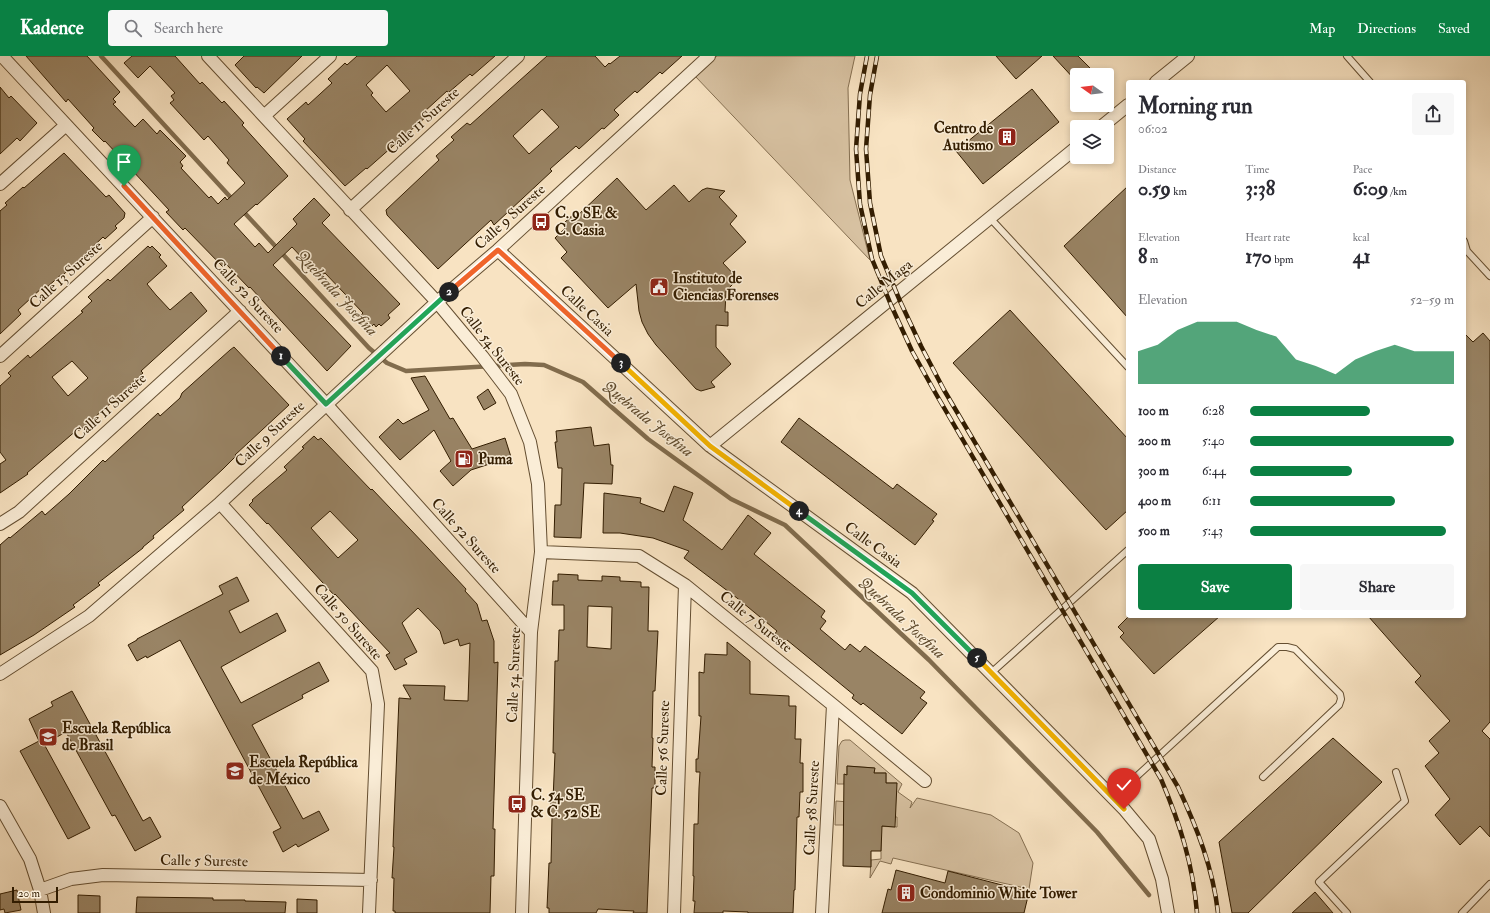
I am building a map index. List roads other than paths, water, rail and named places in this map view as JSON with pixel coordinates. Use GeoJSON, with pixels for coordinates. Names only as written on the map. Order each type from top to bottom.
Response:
{"type":"FeatureCollection","features":[{"type":"Feature","properties":{"kind":"street","name":"Calle 52 Sureste"},"geometry":{"type":"LineString","coordinates":[[2,56],[326,404],[531,632]]}},
{"type":"Feature","properties":{"kind":"street","name":"Calle 54 Sureste"},"geometry":{"type":"LineString","coordinates":[[208,56],[437,302],[482,356],[511,394],[530,442],[538,484],[541,552],[531,632],[522,913]]}},
{"type":"Feature","properties":{"kind":"street"},"geometry":{"type":"LineString","coordinates":[[264,116],[330,56]]}},
{"type":"Feature","properties":{"kind":"street","name":"Calle 11 Sureste"},"geometry":{"type":"LineString","coordinates":[[350,210],[518,56]]}},
{"type":"Feature","properties":{"kind":"street","name":"Calle 9 Sureste"},"geometry":{"type":"LineString","coordinates":[[0,674],[88,616],[220,503],[437,302],[498,250],[708,56]]}},
{"type":"Feature","properties":{"kind":"street"},"geometry":{"type":"LineString","coordinates":[[1158,80],[1188,56]]}},
{"type":"Feature","properties":{"kind":"street"},"geometry":{"type":"LineString","coordinates":[[1110,120],[1126,107]]}},
{"type":"Feature","properties":{"kind":"street"},"geometry":{"type":"LineString","coordinates":[[0,184],[66,124]]}},
{"type":"Feature","properties":{"kind":"street","name":"Calle Maga"},"geometry":{"type":"LineString","coordinates":[[710,446],[1070,153]]}},
{"type":"Feature","properties":{"kind":"street","name":"Calle 13 Sureste"},"geometry":{"type":"LineString","coordinates":[[0,356],[153,217]]}},
{"type":"Feature","properties":{"kind":"street","name":"Calle Casia"},"geometry":{"type":"LineString","coordinates":[[498,250],[710,446],[912,593],[1113,798],[1149,839],[1162,879],[1168,913]]}},
{"type":"Feature","properties":{"kind":"street","name":"Calle 11 Sureste"},"geometry":{"type":"LineString","coordinates":[[0,524],[20,512],[240,311]]}},
{"type":"Feature","properties":{"kind":"street","name":"Calle 50 Sureste"},"geometry":{"type":"LineString","coordinates":[[220,503],[372,671],[378,704],[369,913]]}},
{"type":"Feature","properties":{"kind":"street","name":"Calle 7 Sureste"},"geometry":{"type":"LineString","coordinates":[[541,552],[639,556],[685,585],[925,781]]}},
{"type":"Feature","properties":{"kind":"street","name":"Calle 56 Sureste"},"geometry":{"type":"LineString","coordinates":[[674,913],[685,585]]}},
{"type":"Feature","properties":{"kind":"street","name":"Calle 58 Sureste"},"geometry":{"type":"LineString","coordinates":[[822,913],[833,705]]}},
{"type":"Feature","properties":{"kind":"street"},"geometry":{"type":"LineString","coordinates":[[0,806],[30,859],[40,890],[44,913]]}},
{"type":"Feature","properties":{"kind":"street","name":"Calle 5 Sureste"},"geometry":{"type":"LineString","coordinates":[[40,890],[71,879],[104,875],[371,880]]}},
{"type":"Feature","properties":{"kind":"lane"},"geometry":{"type":"LineString","coordinates":[[1347,56],[1368,80]]}},
{"type":"Feature","properties":{"kind":"lane"},"geometry":{"type":"LineString","coordinates":[[990,218],[1126,365]]}},
{"type":"Feature","properties":{"kind":"lane"},"geometry":{"type":"LineString","coordinates":[[1466,248],[1467,251],[1490,276]]}},
{"type":"Feature","properties":{"kind":"lane"},"geometry":{"type":"LineString","coordinates":[[991,673],[1126,552]]}},
{"type":"Feature","properties":{"kind":"lane"},"geometry":{"type":"LineString","coordinates":[[1113,798],[1278,647],[1287,646],[1295,649],[1340,694],[1341,699],[1339,705],[1263,777]]}},
{"type":"Feature","properties":{"kind":"lane"},"geometry":{"type":"LineString","coordinates":[[1347,913],[1319,882],[1405,801],[1396,772]]}},
{"type":"Feature","properties":{"kind":"lane"},"geometry":{"type":"LineString","coordinates":[[1462,913],[1490,884]]}},
{"type":"Feature","properties":{"kind":"waterway","name":"Quebrada Josefina"},"geometry":{"type":"LineString","coordinates":[[101,56],[234,201]]}},
{"type":"Feature","properties":{"kind":"waterway","name":"Quebrada Josefina"},"geometry":{"type":"LineString","coordinates":[[242,210],[369,348],[387,363],[406,371],[525,364],[544,365],[583,382],[648,439],[731,499],[785,525],[929,660],[1097,832],[1149,895]]}},
{"type":"Feature","properties":{"kind":"railway"},"geometry":{"type":"LineString","coordinates":[[867,56],[860,94],[856,149],[860,204],[872,259],[912,351],[1161,779],[1185,844],[1197,913]]}},
{"type":"Feature","properties":{"kind":"railway"},"geometry":{"type":"LineString","coordinates":[[877,56],[870,95],[866,149],[870,203],[881,256],[921,346],[944,390],[1178,787],[1203,848],[1216,896],[1218,913]]}},
{"type":"Feature","properties":{"kind":"place","name":"Centro de Autismo"},"geometry":{"type":"Point","coordinates":[1007,137]}},
{"type":"Feature","properties":{"kind":"place","name":"C. 9 SE & C. Casia"},"geometry":{"type":"Point","coordinates":[541,222]}},
{"type":"Feature","properties":{"kind":"place","name":"Instituto de Ciencias Forenses"},"geometry":{"type":"Point","coordinates":[659,287]}},
{"type":"Feature","properties":{"kind":"place","name":"Puma"},"geometry":{"type":"Point","coordinates":[464,459]}},
{"type":"Feature","properties":{"kind":"place","name":"Escuela República de Brasil"},"geometry":{"type":"Point","coordinates":[48,737]}},
{"type":"Feature","properties":{"kind":"place","name":"Escuela República de México"},"geometry":{"type":"Point","coordinates":[235,771]}},
{"type":"Feature","properties":{"kind":"place","name":"C. 54 SE & C. 52 SE"},"geometry":{"type":"Point","coordinates":[517,804]}},
{"type":"Feature","properties":{"kind":"place","name":"Condominio White Tower"},"geometry":{"type":"Point","coordinates":[906,893]}}]}
